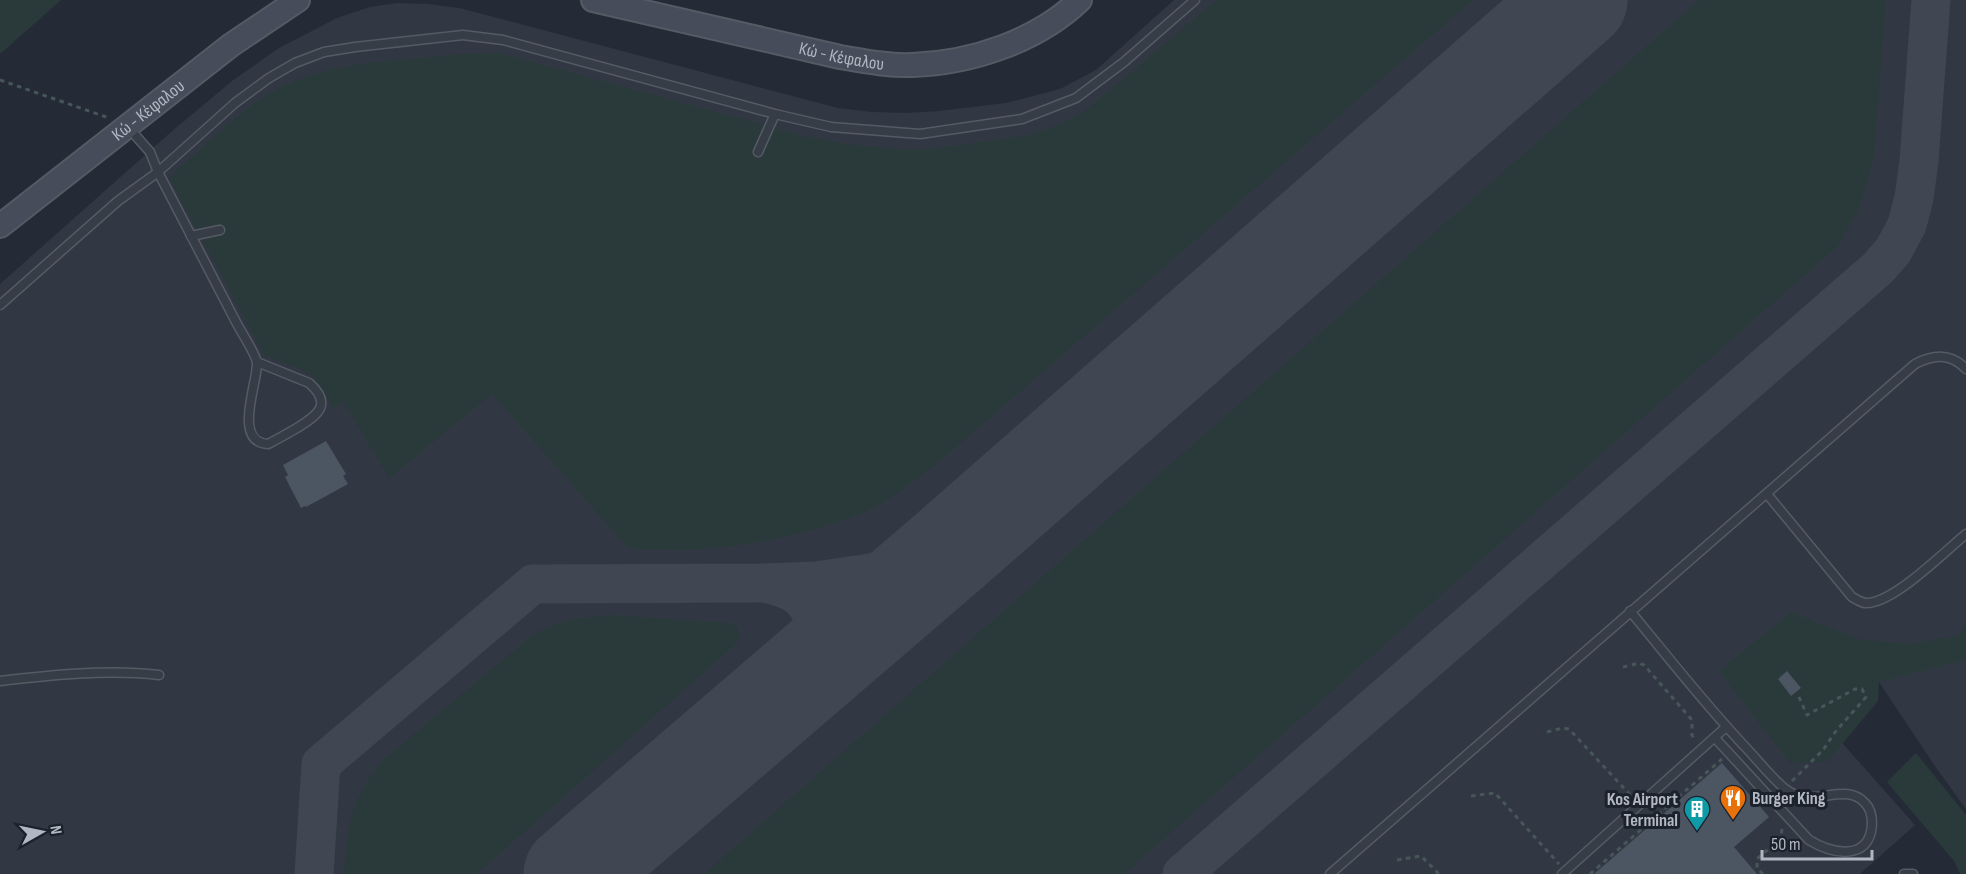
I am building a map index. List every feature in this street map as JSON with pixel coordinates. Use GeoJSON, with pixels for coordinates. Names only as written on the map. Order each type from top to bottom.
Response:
{"type":"FeatureCollection","features":[{"type":"Feature","properties":{"kind":"main road","name":"Κώ - Κέφαλου"},"geometry":{"type":"LineString","coordinates":[[0,226],[231,45],[298,0]]}},
{"type":"Feature","properties":{"kind":"main road","name":"Κώ - Κέφαλου"},"geometry":{"type":"LineString","coordinates":[[593,0],[840,57],[879,64],[912,65],[943,63],[994,50],[1047,25],[1080,0]]}},
{"type":"Feature","properties":{"kind":"lane"},"geometry":{"type":"LineString","coordinates":[[0,304],[118,201],[158,172],[235,103],[269,78],[295,63],[324,52],[463,35],[503,40],[831,127],[920,134],[1022,119],[1076,98],[1124,62],[1195,0]]}},
{"type":"Feature","properties":{"kind":"lane"},"geometry":{"type":"LineString","coordinates":[[758,152],[775,114]]}},
{"type":"Feature","properties":{"kind":"lane"},"geometry":{"type":"LineString","coordinates":[[127,126],[150,152],[158,172],[257,362],[250,399],[249,424],[257,440],[268,444],[315,417],[319,413],[321,399],[309,383],[257,362]]}},
{"type":"Feature","properties":{"kind":"lane"},"geometry":{"type":"LineString","coordinates":[[191,236],[220,230]]}},
{"type":"Feature","properties":{"kind":"lane"},"geometry":{"type":"LineString","coordinates":[[1330,874],[1915,364],[1924,359],[1944,356],[1959,361],[1966,369]]}},
{"type":"Feature","properties":{"kind":"lane"},"geometry":{"type":"LineString","coordinates":[[1767,494],[1852,597],[1865,603],[1879,601],[1895,594],[1966,534]]}},
{"type":"Feature","properties":{"kind":"lane"},"geometry":{"type":"LineString","coordinates":[[1630,611],[1726,727],[1785,789],[1808,798],[1839,794],[1858,797],[1870,810],[1872,819],[1872,832],[1867,842],[1857,849],[1844,853],[1820,847],[1809,840],[1715,738]]}},
{"type":"Feature","properties":{"kind":"lane"},"geometry":{"type":"LineString","coordinates":[[0,681],[32,677],[136,672],[159,675]]}},
{"type":"Feature","properties":{"kind":"lane"},"geometry":{"type":"LineString","coordinates":[[1564,873],[1726,727]]}},
{"type":"Feature","properties":{"kind":"lane"},"geometry":{"type":"LineString","coordinates":[[1904,874],[1913,874]]}},
{"type":"Feature","properties":{"kind":"path"},"geometry":{"type":"LineString","coordinates":[[0,80],[93,111],[127,126]]}},
{"type":"Feature","properties":{"kind":"path"},"geometry":{"type":"LineString","coordinates":[[1623,667],[1639,663],[1644,665],[1692,720],[1692,735],[1716,764]]}},
{"type":"Feature","properties":{"kind":"path"},"geometry":{"type":"LineString","coordinates":[[1785,789],[1808,762],[1822,750],[1866,697],[1862,689],[1855,689],[1807,715],[1798,695]]}},
{"type":"Feature","properties":{"kind":"path"},"geometry":{"type":"LineString","coordinates":[[1547,732],[1563,728],[1569,729],[1652,820]]}},
{"type":"Feature","properties":{"kind":"path"},"geometry":{"type":"LineString","coordinates":[[1590,874],[1728,753]]}},
{"type":"Feature","properties":{"kind":"path"},"geometry":{"type":"LineString","coordinates":[[1471,796],[1495,793],[1564,873]]}},
{"type":"Feature","properties":{"kind":"path"},"geometry":{"type":"LineString","coordinates":[[1763,874],[1757,868],[1757,859],[1781,838],[1782,827]]}},
{"type":"Feature","properties":{"kind":"path"},"geometry":{"type":"LineString","coordinates":[[1398,860],[1421,856],[1438,874]]}},
{"type":"Feature","properties":{"kind":"shaded area"},"geometry":{"type":"Polygon","coordinates":[[[0,0],[61,0],[0,54],[0,0]]]}},
{"type":"Feature","properties":{"kind":"shaded area"},"geometry":{"type":"Polygon","coordinates":[[[1174,0],[1966,0],[1966,809],[1879,682],[1836,736],[1915,825],[1860,874],[0,874],[0,284],[232,81],[279,48],[337,18],[370,7],[397,3],[428,4],[459,8],[838,108],[872,112],[939,111],[1006,103],[1060,89],[1096,70],[1174,0]]]}},
{"type":"Feature","properties":{"kind":"shaded area"},"geometry":{"type":"Polygon","coordinates":[[[1217,0],[1473,0],[932,468],[884,502],[867,511],[808,531],[747,544],[689,550],[628,548],[492,394],[389,478],[344,403],[333,408],[315,378],[300,369],[265,356],[169,178],[249,107],[295,81],[310,75],[359,64],[477,54],[500,53],[805,136],[847,144],[894,149],[932,149],[1027,135],[1081,114],[1217,0]]]}},
{"type":"Feature","properties":{"kind":"shaded area"},"geometry":{"type":"Polygon","coordinates":[[[1699,0],[1886,0],[1874,158],[1859,209],[1838,246],[1124,874],[704,874],[1699,0]]]}},
{"type":"Feature","properties":{"kind":"shaded area"},"geometry":{"type":"Polygon","coordinates":[[[1791,612],[1858,639],[1909,644],[1960,635],[1966,624],[1966,660],[1879,682],[1878,701],[1827,762],[1790,763],[1719,671],[1791,612]]]}},
{"type":"Feature","properties":{"kind":"shaded area"},"geometry":{"type":"Polygon","coordinates":[[[611,615],[728,623],[737,627],[740,634],[738,642],[477,874],[344,874],[349,826],[357,800],[383,760],[536,632],[572,619],[611,615]]]}},
{"type":"Feature","properties":{"kind":"shaded area"},"geometry":{"type":"Polygon","coordinates":[[[1916,753],[1966,815],[1966,874],[1960,874],[1955,862],[1887,782],[1916,753]]]}},
{"type":"Feature","properties":{"kind":"building"},"geometry":{"type":"Polygon","coordinates":[[[326,441],[346,474],[343,476],[348,484],[301,508],[285,477],[288,475],[283,465],[326,441]]]}},
{"type":"Feature","properties":{"kind":"building"},"geometry":{"type":"Polygon","coordinates":[[[1787,671],[1801,688],[1791,696],[1778,679],[1787,671]]]}},
{"type":"Feature","properties":{"kind":"building","name":"Kos Airport Terminal"},"geometry":{"type":"Polygon","coordinates":[[[1722,763],[1769,817],[1734,847],[1757,874],[1594,874],[1722,763]]]}},
{"type":"Feature","properties":{"kind":"taxiway"},"geometry":{"type":"LineString","coordinates":[[1182,874],[1878,268],[1893,251],[1907,225],[1914,198],[1919,161],[1931,0]]}},
{"type":"Feature","properties":{"kind":"taxiway"},"geometry":{"type":"LineString","coordinates":[[314,874],[321,764],[533,584],[816,581],[870,573],[948,552]]}},
{"type":"Feature","properties":{"kind":"taxiway"},"geometry":{"type":"LineString","coordinates":[[764,583],[799,596],[813,617],[817,635],[817,653],[800,679]]}},
{"type":"Feature","properties":{"kind":"runway"},"geometry":{"type":"LineString","coordinates":[[573,874],[948,552],[1578,0]]}},
{"type":"Feature","properties":{"kind":"place","name":"Burger King"},"geometry":{"type":"Point","coordinates":[1733,821]}},
{"type":"Feature","properties":{"kind":"place","name":"Kos Airport Terminal"},"geometry":{"type":"Point","coordinates":[1697,832]}}]}
